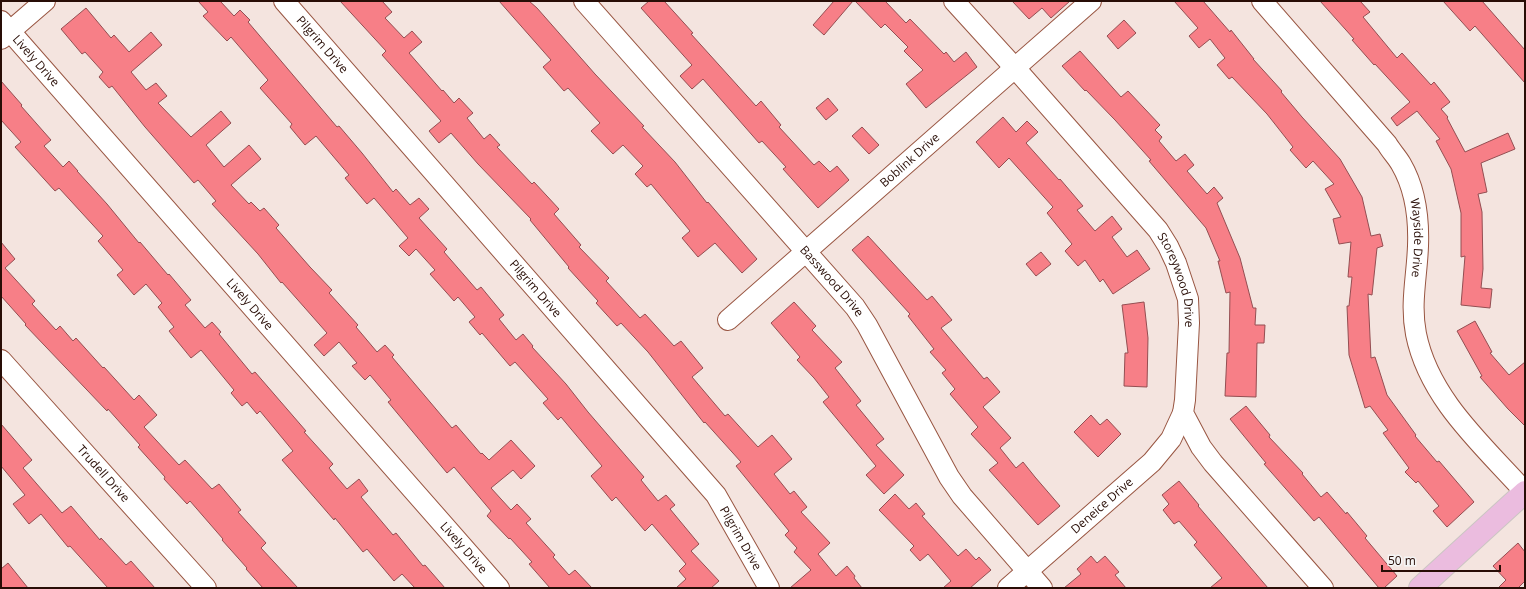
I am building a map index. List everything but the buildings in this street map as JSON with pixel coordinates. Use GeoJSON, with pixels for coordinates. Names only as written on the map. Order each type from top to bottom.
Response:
{"type":"FeatureCollection","features":[{"type":"Feature","properties":{"kind":"main road"},"geometry":{"type":"LineString","coordinates":[[1420,588],[1525,492]]}},
{"type":"Feature","properties":{"kind":"street"},"geometry":{"type":"LineString","coordinates":[[4,30],[45,1]]}},
{"type":"Feature","properties":{"kind":"street","name":"Pilgrim Drive"},"geometry":{"type":"LineString","coordinates":[[284,1],[716,495],[769,588]]}},
{"type":"Feature","properties":{"kind":"street","name":"Basswood Drive"},"geometry":{"type":"LineString","coordinates":[[584,1],[855,307],[867,325],[949,477],[962,496],[1042,588]]}},
{"type":"Feature","properties":{"kind":"street","name":"Storeywood Drive"},"geometry":{"type":"LineString","coordinates":[[954,1],[1016,68],[1158,230],[1176,263],[1188,299],[1189,324],[1185,400],[1182,413]]}},
{"type":"Feature","properties":{"kind":"street","name":"Boblink Drive"},"geometry":{"type":"LineString","coordinates":[[728,320],[1092,1]]}},
{"type":"Feature","properties":{"kind":"street","name":"Wayside Drive"},"geometry":{"type":"LineString","coordinates":[[1262,1],[1387,144],[1408,178],[1416,204],[1418,246],[1413,316],[1421,353],[1431,376],[1447,403],[1459,419],[1525,492]]}},
{"type":"Feature","properties":{"kind":"street","name":"Lively Drive"},"geometry":{"type":"LineString","coordinates":[[4,30],[499,588]]}},
{"type":"Feature","properties":{"kind":"street","name":"Trudell Drive"},"geometry":{"type":"LineString","coordinates":[[1,360],[206,588]]}},
{"type":"Feature","properties":{"kind":"street"},"geometry":{"type":"LineString","coordinates":[[1182,413],[1201,447],[1213,463],[1323,588]]}},
{"type":"Feature","properties":{"kind":"street","name":"Deneice Drive"},"geometry":{"type":"LineString","coordinates":[[1008,588],[1152,462],[1172,439],[1182,413]]}}]}
